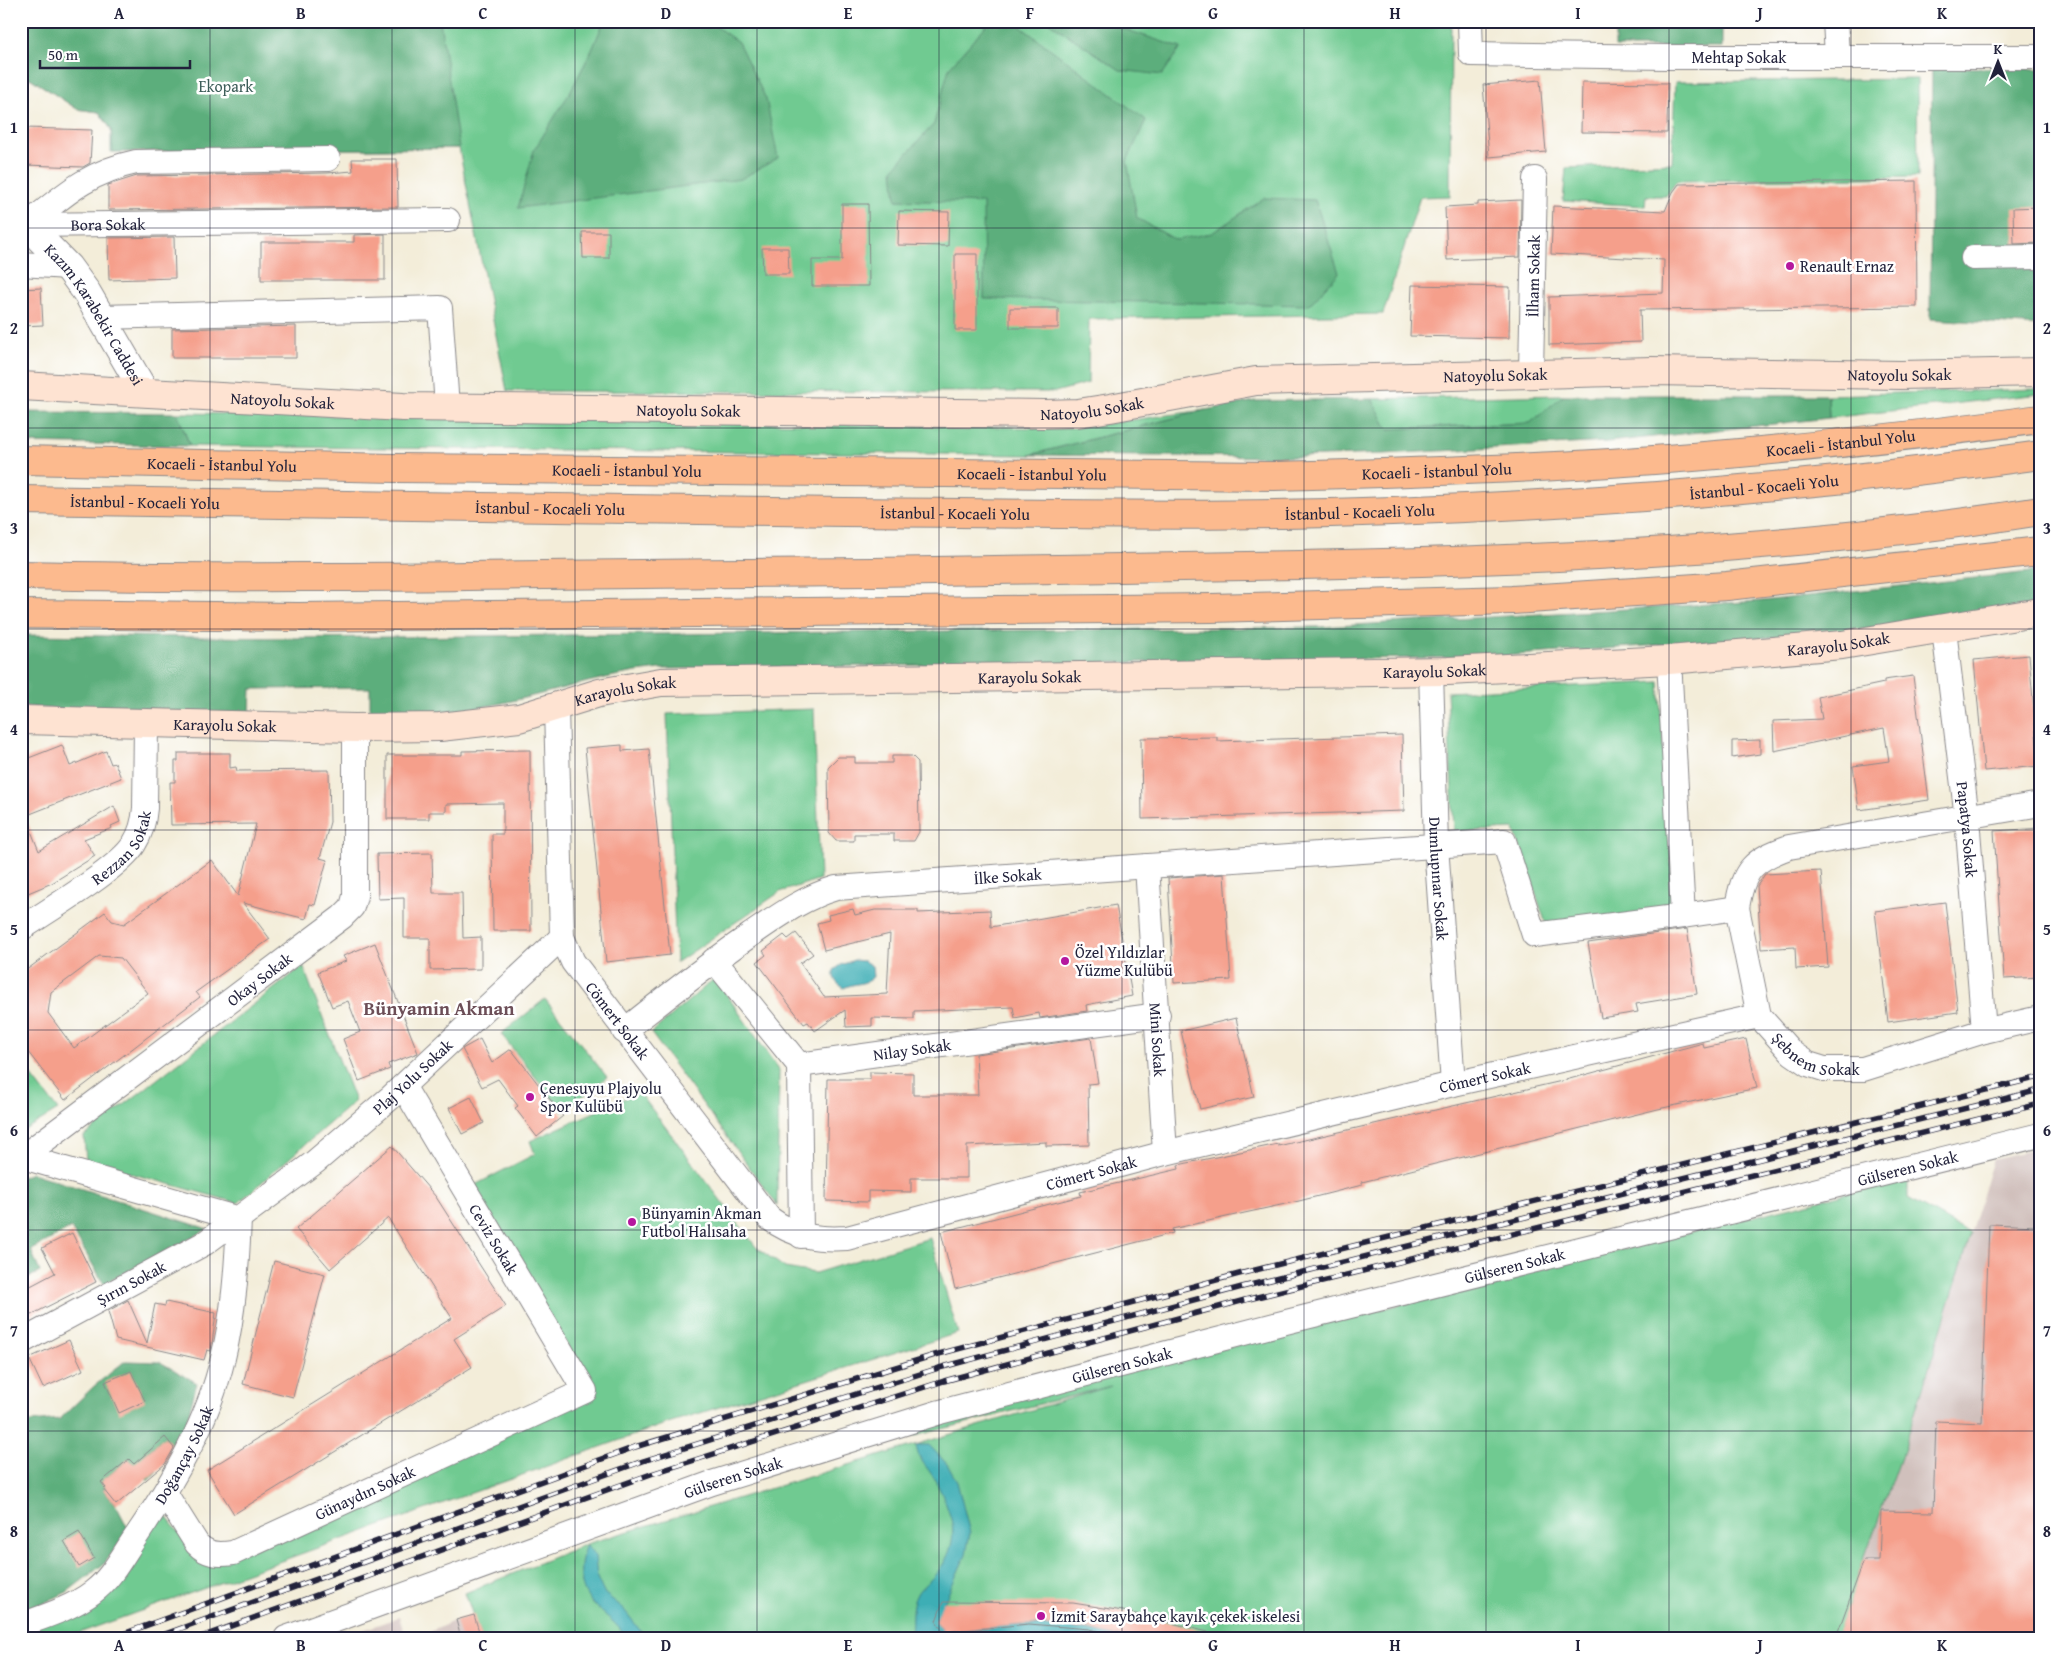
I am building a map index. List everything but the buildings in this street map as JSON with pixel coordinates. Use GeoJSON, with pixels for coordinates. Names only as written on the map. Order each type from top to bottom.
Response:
{"type":"FeatureCollection","features":[{"type":"Feature","properties":{"kind":"highway","name":"Kocaeli - İstanbul Yolu"},"geometry":{"type":"LineString","coordinates":[[21,460],[414,468],[1274,476],[1612,463],[1802,446],[2040,419]]}},
{"type":"Feature","properties":{"kind":"highway","name":"İstanbul - Kocaeli Yolu"},"geometry":{"type":"LineString","coordinates":[[21,500],[1156,515],[1388,511],[1630,500],[1727,492],[1978,464],[2040,455]]}},
{"type":"Feature","properties":{"kind":"highway"},"geometry":{"type":"LineString","coordinates":[[21,575],[265,576],[1011,572],[1481,562],[1710,549],[1881,532],[2040,511]]}},
{"type":"Feature","properties":{"kind":"highway"},"geometry":{"type":"LineString","coordinates":[[21,614],[298,617],[1212,608],[1512,600],[1727,586],[2040,552]]}},
{"type":"Feature","properties":{"kind":"main road","name":"Natoyolu Sokak"},"geometry":{"type":"LineString","coordinates":[[21,386],[144,391],[318,403],[447,407],[1045,414],[1078,413],[1110,408],[1256,380],[1531,372],[1715,370],[1970,375],[2040,372]]}},
{"type":"Feature","properties":{"kind":"main road","name":"Karayolu Sokak"},"geometry":{"type":"LineString","coordinates":[[21,720],[146,725],[355,728],[440,727],[488,723],[556,708],[614,689],[660,682],[1431,672],[1669,660],[1842,645],[1944,630],[2040,612]]}},
{"type":"Feature","properties":{"kind":"street","name":"Mehtap Sokak"},"geometry":{"type":"LineString","coordinates":[[1470,21],[1470,54],[1666,57],[2040,57]]}},
{"type":"Feature","properties":{"kind":"street"},"geometry":{"type":"LineString","coordinates":[[1835,21],[1837,56]]}},
{"type":"Feature","properties":{"kind":"street","name":"Bora Sokak"},"geometry":{"type":"LineString","coordinates":[[24,222],[90,176],[112,167],[136,162],[328,158]]}},
{"type":"Feature","properties":{"kind":"street","name":"İlham Sokak"},"geometry":{"type":"LineString","coordinates":[[1531,372],[1535,179]]}},
{"type":"Feature","properties":{"kind":"street","name":"Bora Sokak"},"geometry":{"type":"LineString","coordinates":[[24,222],[448,220]]}},
{"type":"Feature","properties":{"kind":"street","name":"Kazım Karabekir Caddesi"},"geometry":{"type":"LineString","coordinates":[[24,222],[68,267],[88,293],[144,391]]}},
{"type":"Feature","properties":{"kind":"street"},"geometry":{"type":"LineString","coordinates":[[1973,258],[2040,257]]}},
{"type":"Feature","properties":{"kind":"street"},"geometry":{"type":"LineString","coordinates":[[21,264],[68,267]]}},
{"type":"Feature","properties":{"kind":"street"},"geometry":{"type":"LineString","coordinates":[[102,317],[440,308],[447,407]]}},
{"type":"Feature","properties":{"kind":"street","name":"Papatya Sokak"},"geometry":{"type":"LineString","coordinates":[[1944,630],[1966,818],[1984,1031]]}},
{"type":"Feature","properties":{"kind":"street"},"geometry":{"type":"LineString","coordinates":[[1669,660],[1683,916],[1737,908],[1745,876],[1752,866],[1774,852],[1789,847],[2040,804]]}},
{"type":"Feature","properties":{"kind":"street","name":"Dumlupınar Sokak"},"geometry":{"type":"LineString","coordinates":[[1431,672],[1436,845],[1453,1084]]}},
{"type":"Feature","properties":{"kind":"street"},"geometry":{"type":"LineString","coordinates":[[556,708],[562,937]]}},
{"type":"Feature","properties":{"kind":"street","name":"Rezzan Sokak"},"geometry":{"type":"LineString","coordinates":[[21,929],[116,864],[134,844],[144,821],[146,725]]}},
{"type":"Feature","properties":{"kind":"street","name":"Okay Sokak"},"geometry":{"type":"LineString","coordinates":[[22,1158],[342,917],[352,907],[355,896],[355,728]]}},
{"type":"Feature","properties":{"kind":"street","name":"İlke Sokak"},"geometry":{"type":"LineString","coordinates":[[624,1030],[714,960],[801,901],[836,888],[1504,841],[1534,935],[1683,916]]}},
{"type":"Feature","properties":{"kind":"street","name":"Mini Sokak"},"geometry":{"type":"LineString","coordinates":[[1147,866],[1158,1016],[1165,1153]]}},
{"type":"Feature","properties":{"kind":"street","name":"Şebnem Sokak"},"geometry":{"type":"LineString","coordinates":[[1737,908],[1759,1016],[1792,1053],[1808,1064],[1824,1069],[1863,1069],[1984,1031],[2040,1018]]}},
{"type":"Feature","properties":{"kind":"street","name":"Cömert Sokak"},"geometry":{"type":"LineString","coordinates":[[562,937],[573,962],[768,1218],[786,1230],[801,1236],[829,1239],[847,1238],[1165,1153],[1453,1084],[1759,1016]]}},
{"type":"Feature","properties":{"kind":"street","name":"Plaj Yolu Sokak"},"geometry":{"type":"LineString","coordinates":[[239,1219],[315,1162],[403,1086],[562,937]]}},
{"type":"Feature","properties":{"kind":"street"},"geometry":{"type":"LineString","coordinates":[[714,960],[799,1065],[801,1236]]}},
{"type":"Feature","properties":{"kind":"street","name":"Nilay Sokak"},"geometry":{"type":"LineString","coordinates":[[799,1065],[934,1045],[1158,1016]]}},
{"type":"Feature","properties":{"kind":"street","name":"Ceviz Sokak"},"geometry":{"type":"LineString","coordinates":[[403,1086],[585,1391]]}},
{"type":"Feature","properties":{"kind":"street","name":"Gülseren Sokak"},"geometry":{"type":"LineString","coordinates":[[286,1638],[712,1483],[940,1412],[1286,1322],[2040,1135]]}},
{"type":"Feature","properties":{"kind":"street"},"geometry":{"type":"LineString","coordinates":[[22,1158],[239,1219]]}},
{"type":"Feature","properties":{"kind":"street","name":"Şırın Sokak"},"geometry":{"type":"LineString","coordinates":[[21,1342],[205,1242],[239,1219]]}},
{"type":"Feature","properties":{"kind":"street","name":"Doğançay Sokak"},"geometry":{"type":"LineString","coordinates":[[21,1625],[55,1613],[95,1591],[109,1575],[165,1493],[208,1403],[223,1360],[230,1323],[237,1261],[239,1219]]}},
{"type":"Feature","properties":{"kind":"street","name":"Günaydın Sokak"},"geometry":{"type":"LineString","coordinates":[[165,1493],[197,1544],[203,1550],[212,1554],[233,1553],[585,1391]]}},
{"type":"Feature","properties":{"kind":"shaded area"},"geometry":{"type":"Polygon","coordinates":[[[2040,1148],[2040,1638],[1836,1638],[1904,1448],[1993,1159],[2040,1148]]]}},
{"type":"Feature","properties":{"kind":"shaded area"},"geometry":{"type":"Polygon","coordinates":[[[474,1615],[481,1638],[417,1638],[456,1620],[474,1615]]]}},
{"type":"Feature","properties":{"kind":"shaded area"},"geometry":{"type":"Polygon","coordinates":[[[399,1617],[406,1638],[341,1638],[399,1617]]]}},
{"type":"Feature","properties":{"kind":"green space"},"geometry":{"type":"Polygon","coordinates":[[[21,21],[1451,21],[1450,196],[1420,197],[1383,314],[1089,319],[1088,383],[1055,392],[507,391],[459,148],[111,152],[111,129],[99,112],[77,109],[30,78],[21,78],[21,21]]]}},
{"type":"Feature","properties":{"kind":"green space","name":"Ekopark"},"geometry":{"type":"Polygon","coordinates":[[[21,21],[440,21],[459,148],[113,152],[111,129],[99,112],[77,109],[30,78],[21,78],[21,21]]]}},
{"type":"Feature","properties":{"kind":"green space"},"geometry":{"type":"Polygon","coordinates":[[[604,21],[708,21],[738,42],[766,99],[778,158],[741,179],[518,208],[534,150],[569,94],[592,50],[604,21]]]}},
{"type":"Feature","properties":{"kind":"green space"},"geometry":{"type":"Polygon","coordinates":[[[990,21],[1013,21],[1146,120],[1127,161],[1137,218],[1176,240],[1212,233],[1264,198],[1315,200],[1339,273],[1309,305],[984,299],[983,203],[896,200],[893,169],[934,124],[949,68],[990,21]]]}},
{"type":"Feature","properties":{"kind":"green space"},"geometry":{"type":"Polygon","coordinates":[[[1047,21],[1100,21],[1181,48],[1162,75],[1120,70],[1047,21]]]}},
{"type":"Feature","properties":{"kind":"green space"},"geometry":{"type":"Polygon","coordinates":[[[1615,21],[1722,21],[1722,47],[1615,47],[1615,21]]]}},
{"type":"Feature","properties":{"kind":"green space"},"geometry":{"type":"Polygon","coordinates":[[[1932,67],[2040,69],[2040,326],[1930,319],[1932,67]]]}},
{"type":"Feature","properties":{"kind":"green space"},"geometry":{"type":"Polygon","coordinates":[[[1917,79],[1918,177],[1677,181],[1666,196],[1646,196],[1645,206],[1563,201],[1566,168],[1672,163],[1675,82],[1917,79]]]}},
{"type":"Feature","properties":{"kind":"green space"},"geometry":{"type":"Polygon","coordinates":[[[2040,389],[2040,394],[1829,418],[1828,395],[2040,389]]]}},
{"type":"Feature","properties":{"kind":"green space"},"geometry":{"type":"Polygon","coordinates":[[[1564,395],[1531,423],[1387,429],[1372,399],[1564,395]]]}},
{"type":"Feature","properties":{"kind":"green space"},"geometry":{"type":"Polygon","coordinates":[[[1564,395],[1828,395],[1829,418],[1607,442],[1384,454],[1297,457],[1030,455],[1205,410],[1255,401],[1372,399],[1388,429],[1530,423],[1564,395]]]}},
{"type":"Feature","properties":{"kind":"green space"},"geometry":{"type":"Polygon","coordinates":[[[1205,410],[1030,455],[190,446],[177,413],[1054,428],[1080,427],[1205,410]]]}},
{"type":"Feature","properties":{"kind":"green space"},"geometry":{"type":"Polygon","coordinates":[[[21,412],[177,413],[190,446],[21,443],[21,412]]]}},
{"type":"Feature","properties":{"kind":"green space"},"geometry":{"type":"Polygon","coordinates":[[[2040,571],[2040,604],[1849,632],[1487,657],[660,669],[588,682],[493,705],[457,711],[420,713],[370,714],[370,688],[251,689],[250,714],[67,710],[21,706],[21,635],[292,638],[1320,627],[1762,601],[2040,571]]]}},
{"type":"Feature","properties":{"kind":"green space"},"geometry":{"type":"Polygon","coordinates":[[[1659,682],[1674,911],[1546,924],[1514,829],[1454,832],[1447,692],[1659,682]]]}},
{"type":"Feature","properties":{"kind":"green space"},"geometry":{"type":"Polygon","coordinates":[[[814,709],[820,879],[780,892],[676,963],[667,714],[814,709]]]}},
{"type":"Feature","properties":{"kind":"green space"},"geometry":{"type":"Polygon","coordinates":[[[303,966],[355,1101],[238,1203],[86,1161],[84,1136],[303,966]]]}},
{"type":"Feature","properties":{"kind":"green space"},"geometry":{"type":"Polygon","coordinates":[[[715,978],[779,1070],[777,1205],[651,1033],[715,978]]]}},
{"type":"Feature","properties":{"kind":"green space"},"geometry":{"type":"Polygon","coordinates":[[[545,999],[607,1077],[563,1112],[501,1034],[545,999]]]}},
{"type":"Feature","properties":{"kind":"green space"},"geometry":{"type":"Polygon","coordinates":[[[21,1062],[58,1110],[21,1132],[21,1062]]]}},
{"type":"Feature","properties":{"kind":"green space"},"geometry":{"type":"Polygon","coordinates":[[[639,1092],[756,1247],[785,1268],[815,1273],[930,1238],[958,1333],[668,1423],[65,1638],[21,1638],[21,1631],[77,1611],[161,1510],[202,1562],[596,1394],[473,1186],[535,1154],[530,1141],[639,1092]]]}},
{"type":"Feature","properties":{"kind":"green space"},"geometry":{"type":"Polygon","coordinates":[[[32,1173],[208,1229],[104,1284],[71,1228],[31,1250],[40,1272],[21,1281],[21,1177],[32,1173]]]}},
{"type":"Feature","properties":{"kind":"green space"},"geometry":{"type":"Polygon","coordinates":[[[1908,1178],[1908,1198],[1971,1234],[1904,1448],[1836,1638],[1122,1638],[1089,1629],[1029,1624],[993,1626],[907,1638],[481,1638],[465,1593],[586,1544],[1111,1386],[813,1462],[1013,1401],[1908,1178]]]}},
{"type":"Feature","properties":{"kind":"green space"},"geometry":{"type":"Polygon","coordinates":[[[125,1361],[160,1362],[197,1383],[178,1453],[165,1437],[144,1455],[157,1471],[148,1481],[129,1459],[101,1482],[106,1488],[103,1489],[117,1507],[129,1530],[105,1563],[67,1592],[21,1614],[21,1423],[60,1419],[93,1387],[125,1361]]]}},
{"type":"Feature","properties":{"kind":"water"},"geometry":{"type":"Polygon","coordinates":[[[854,960],[864,961],[872,966],[873,977],[866,982],[844,988],[836,981],[834,970],[854,960]]]}},
{"type":"Feature","properties":{"kind":"water"},"geometry":{"type":"Polygon","coordinates":[[[916,1445],[929,1445],[947,1464],[957,1482],[970,1533],[966,1554],[936,1621],[944,1632],[990,1627],[1033,1626],[1077,1629],[1122,1638],[907,1638],[910,1637],[913,1606],[916,1596],[919,1590],[940,1569],[948,1555],[953,1530],[946,1503],[935,1479],[920,1457],[916,1445]]]}},
{"type":"Feature","properties":{"kind":"water"},"geometry":{"type":"Polygon","coordinates":[[[586,1544],[595,1556],[597,1578],[604,1593],[622,1607],[646,1638],[626,1638],[615,1624],[588,1598],[584,1591],[581,1575],[582,1559],[586,1544]]]}},
{"type":"Feature","properties":{"kind":"railway"},"geometry":{"type":"LineString","coordinates":[[112,1638],[635,1447],[935,1355],[1239,1274],[2040,1077]]}},
{"type":"Feature","properties":{"kind":"railway"},"geometry":{"type":"LineString","coordinates":[[154,1638],[643,1461],[939,1368],[1242,1287],[2040,1090]]}},
{"type":"Feature","properties":{"kind":"railway"},"geometry":{"type":"LineString","coordinates":[[198,1638],[651,1474],[944,1381],[1245,1300],[2040,1104]]}},
{"type":"Feature","properties":{"kind":"place","name":"Renault Ernaz"},"geometry":{"type":"Point","coordinates":[1790,266]}},
{"type":"Feature","properties":{"kind":"place","name":"Özel Yıldızlar Yüzme Kulübü"},"geometry":{"type":"Point","coordinates":[1065,961]}},
{"type":"Feature","properties":{"kind":"place","name":"Çenesuyu Plajyolu Spor Kulübü"},"geometry":{"type":"Point","coordinates":[530,1097]}},
{"type":"Feature","properties":{"kind":"place","name":"Bünyamin Akman Futbol Halısaha"},"geometry":{"type":"Point","coordinates":[632,1222]}},
{"type":"Feature","properties":{"kind":"place","name":"İzmit Saraybahçe kayık çekek iskelesi"},"geometry":{"type":"Point","coordinates":[1041,1616]}},
{"type":"Feature","properties":{"kind":"district","name":"Bünyamin Akman"},"geometry":{"type":"Point","coordinates":[439,1008]}}]}
